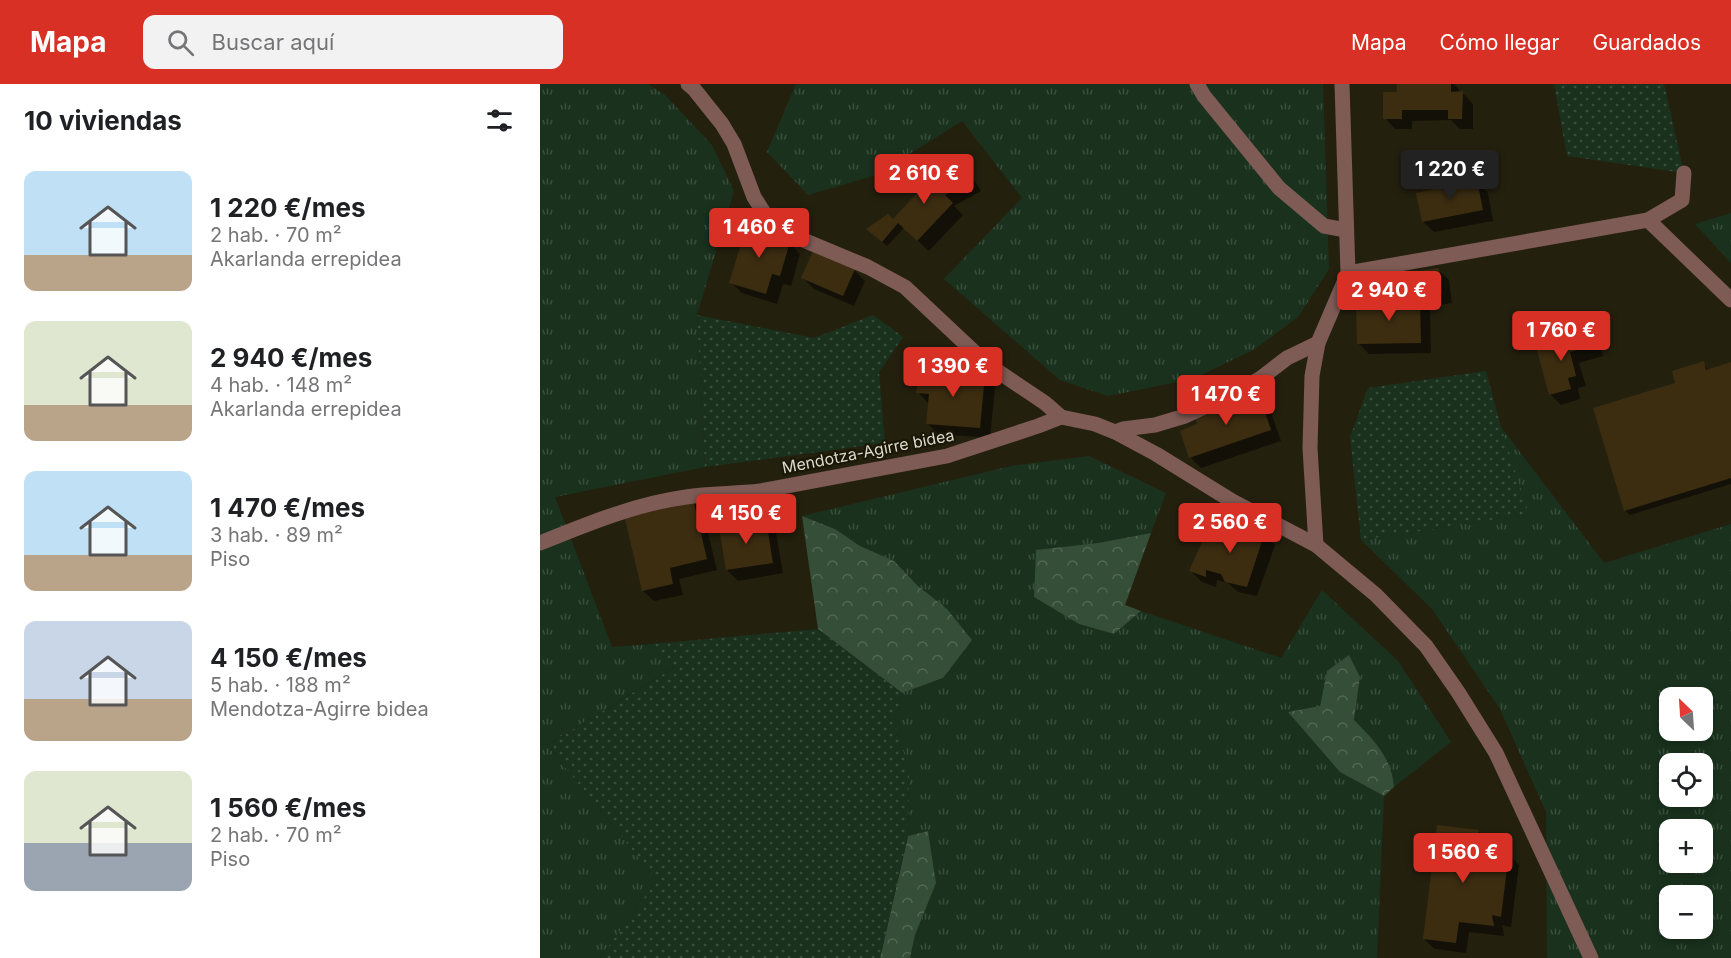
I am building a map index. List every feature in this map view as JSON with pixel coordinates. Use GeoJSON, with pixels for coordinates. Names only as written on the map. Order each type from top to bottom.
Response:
{"type":"FeatureCollection","features":[{"type":"Feature","properties":{"kind":"street"},"geometry":{"type":"LineString","coordinates":[[688,84],[722,124],[734,144],[754,197],[768,219],[784,232],[868,267],[905,287],[987,364],[1045,403],[1061,417],[1095,424],[1156,454],[1232,501],[1316,545],[1376,595],[1426,646],[1496,753],[1591,958]]}},
{"type":"Feature","properties":{"kind":"street"},"geometry":{"type":"LineString","coordinates":[[1197,84],[1204,96],[1279,188],[1324,226],[1346,230]]}},
{"type":"Feature","properties":{"kind":"street"},"geometry":{"type":"LineString","coordinates":[[1316,545],[1310,448],[1312,376],[1318,343],[1348,273],[1342,84]]}},
{"type":"Feature","properties":{"kind":"street"},"geometry":{"type":"LineString","coordinates":[[1348,273],[1648,220],[1682,200],[1684,173]]}},
{"type":"Feature","properties":{"kind":"street"},"geometry":{"type":"LineString","coordinates":[[1648,220],[1731,300]]}},
{"type":"Feature","properties":{"kind":"street"},"geometry":{"type":"LineString","coordinates":[[1115,432],[1155,425],[1185,416],[1237,392],[1261,378],[1287,358],[1318,343]]}},
{"type":"Feature","properties":{"kind":"street","name":"Mendotza-Agirre bidea"},"geometry":{"type":"LineString","coordinates":[[540,543],[614,514],[668,500],[689,496],[733,495],[760,491],[947,456],[1061,417]]}},
{"type":"Feature","properties":{"kind":"green space"},"geometry":{"type":"Polygon","coordinates":[[[540,84],[648,84],[665,95],[712,145],[734,191],[697,315],[705,467],[555,497],[612,647],[651,644],[676,666],[547,745],[657,880],[600,958],[540,958],[540,84]]]}},
{"type":"Feature","properties":{"kind":"green space"},"geometry":{"type":"Polygon","coordinates":[[[796,84],[1323,84],[1329,269],[1298,317],[1255,349],[1193,379],[1108,396],[1060,380],[944,279],[1022,198],[962,121],[876,175],[808,195],[767,152],[796,84]]]}},
{"type":"Feature","properties":{"kind":"green space"},"geometry":{"type":"Polygon","coordinates":[[[1554,84],[1664,84],[1684,173],[1567,156],[1554,84]]]}},
{"type":"Feature","properties":{"kind":"green space"},"geometry":{"type":"Polygon","coordinates":[[[1731,213],[1731,263],[1695,224],[1731,213]]]}},
{"type":"Feature","properties":{"kind":"green space"},"geometry":{"type":"Polygon","coordinates":[[[697,315],[814,338],[873,315],[903,337],[879,372],[885,443],[705,467],[697,315]]]}},
{"type":"Feature","properties":{"kind":"green space"},"geometry":{"type":"Polygon","coordinates":[[[1486,371],[1529,514],[1361,540],[1350,437],[1368,388],[1486,371]]]}},
{"type":"Feature","properties":{"kind":"green space"},"geometry":{"type":"Polygon","coordinates":[[[1501,427],[1604,563],[1731,524],[1731,958],[1547,958],[1546,812],[1500,709],[1432,609],[1361,540],[1528,514],[1501,427]]]}},
{"type":"Feature","properties":{"kind":"green space"},"geometry":{"type":"Polygon","coordinates":[[[1089,456],[1166,493],[1151,533],[1098,543],[1034,597],[1079,624],[1114,634],[1141,611],[1281,658],[1322,590],[1398,661],[1451,742],[1394,787],[1386,758],[1375,742],[1354,720],[1360,677],[1327,671],[1320,706],[1340,772],[1384,796],[1377,958],[910,958],[915,935],[936,883],[928,831],[908,836],[909,769],[894,722],[902,693],[943,678],[918,586],[894,561],[860,546],[835,529],[802,516],[1011,466],[1089,456]]]}},
{"type":"Feature","properties":{"kind":"green space"},"geometry":{"type":"Polygon","coordinates":[[[802,516],[835,529],[860,546],[894,561],[918,586],[947,609],[972,640],[943,678],[902,693],[818,629],[802,516]]]}},
{"type":"Feature","properties":{"kind":"green space"},"geometry":{"type":"Polygon","coordinates":[[[1151,533],[1125,605],[1141,611],[1114,634],[1079,624],[1034,597],[1036,550],[1098,543],[1151,533]]]}},
{"type":"Feature","properties":{"kind":"green space"},"geometry":{"type":"Polygon","coordinates":[[[818,629],[902,693],[894,722],[909,769],[908,836],[880,958],[600,958],[657,880],[547,745],[675,667],[651,644],[818,629]]]}},
{"type":"Feature","properties":{"kind":"green space"},"geometry":{"type":"Polygon","coordinates":[[[1349,655],[1360,677],[1354,720],[1381,750],[1393,777],[1394,787],[1384,796],[1340,772],[1288,712],[1320,706],[1327,671],[1349,655]]]}},
{"type":"Feature","properties":{"kind":"green space"},"geometry":{"type":"Polygon","coordinates":[[[928,831],[936,883],[915,935],[910,958],[880,958],[908,836],[928,831]]]}},
{"type":"Feature","properties":{"kind":"building"},"geometry":{"type":"Polygon","coordinates":[[[1397,84],[1451,84],[1451,92],[1463,91],[1462,119],[1448,119],[1448,110],[1402,110],[1402,119],[1383,119],[1383,92],[1397,92],[1397,84]]]}},
{"type":"Feature","properties":{"kind":"building"},"geometry":{"type":"Polygon","coordinates":[[[960,162],[971,180],[945,195],[953,203],[917,241],[898,223],[882,242],[866,229],[888,214],[893,219],[929,180],[960,162]]]}},
{"type":"Feature","properties":{"kind":"building"},"geometry":{"type":"Polygon","coordinates":[[[1477,180],[1483,210],[1422,222],[1416,193],[1477,180]]]}},
{"type":"Feature","properties":{"kind":"building"},"geometry":{"type":"Polygon","coordinates":[[[748,221],[769,227],[767,235],[790,242],[780,276],[772,274],[766,294],[729,283],[748,221]]]}},
{"type":"Feature","properties":{"kind":"building"},"geometry":{"type":"Polygon","coordinates":[[[813,251],[855,269],[843,296],[801,278],[813,251]]]}},
{"type":"Feature","properties":{"kind":"building"},"geometry":{"type":"Polygon","coordinates":[[[1439,268],[1442,293],[1414,297],[1411,272],[1439,268]]]}},
{"type":"Feature","properties":{"kind":"building"},"geometry":{"type":"Polygon","coordinates":[[[1375,298],[1420,298],[1421,343],[1357,344],[1356,305],[1375,305],[1375,298]]]}},
{"type":"Feature","properties":{"kind":"building"},"geometry":{"type":"Polygon","coordinates":[[[1589,333],[1593,346],[1570,352],[1576,376],[1568,378],[1571,389],[1549,395],[1536,347],[1589,333]]]}},
{"type":"Feature","properties":{"kind":"building"},"geometry":{"type":"Polygon","coordinates":[[[1704,361],[1706,370],[1731,362],[1731,478],[1624,511],[1593,408],[1675,383],[1672,371],[1704,361]]]}},
{"type":"Feature","properties":{"kind":"building"},"geometry":{"type":"Polygon","coordinates":[[[919,370],[985,375],[980,428],[926,424],[929,394],[916,393],[919,370]]]}},
{"type":"Feature","properties":{"kind":"building"},"geometry":{"type":"Polygon","coordinates":[[[1259,394],[1271,430],[1189,458],[1180,431],[1197,424],[1195,416],[1259,394]]]}},
{"type":"Feature","properties":{"kind":"building"},"geometry":{"type":"Polygon","coordinates":[[[693,499],[707,559],[670,568],[673,584],[642,591],[624,515],[693,499]]]}},
{"type":"Feature","properties":{"kind":"building"},"geometry":{"type":"Polygon","coordinates":[[[1226,519],[1265,532],[1247,587],[1225,582],[1221,574],[1206,570],[1206,577],[1189,571],[1202,542],[1211,537],[1218,541],[1226,519]]]}},
{"type":"Feature","properties":{"kind":"building"},"geometry":{"type":"Polygon","coordinates":[[[766,520],[773,563],[726,570],[719,528],[766,520]]]}},
{"type":"Feature","properties":{"kind":"building"},"geometry":{"type":"Polygon","coordinates":[[[1437,825],[1479,830],[1477,848],[1509,852],[1501,917],[1492,915],[1494,926],[1459,922],[1456,943],[1423,939],[1437,825]]]}}]}
